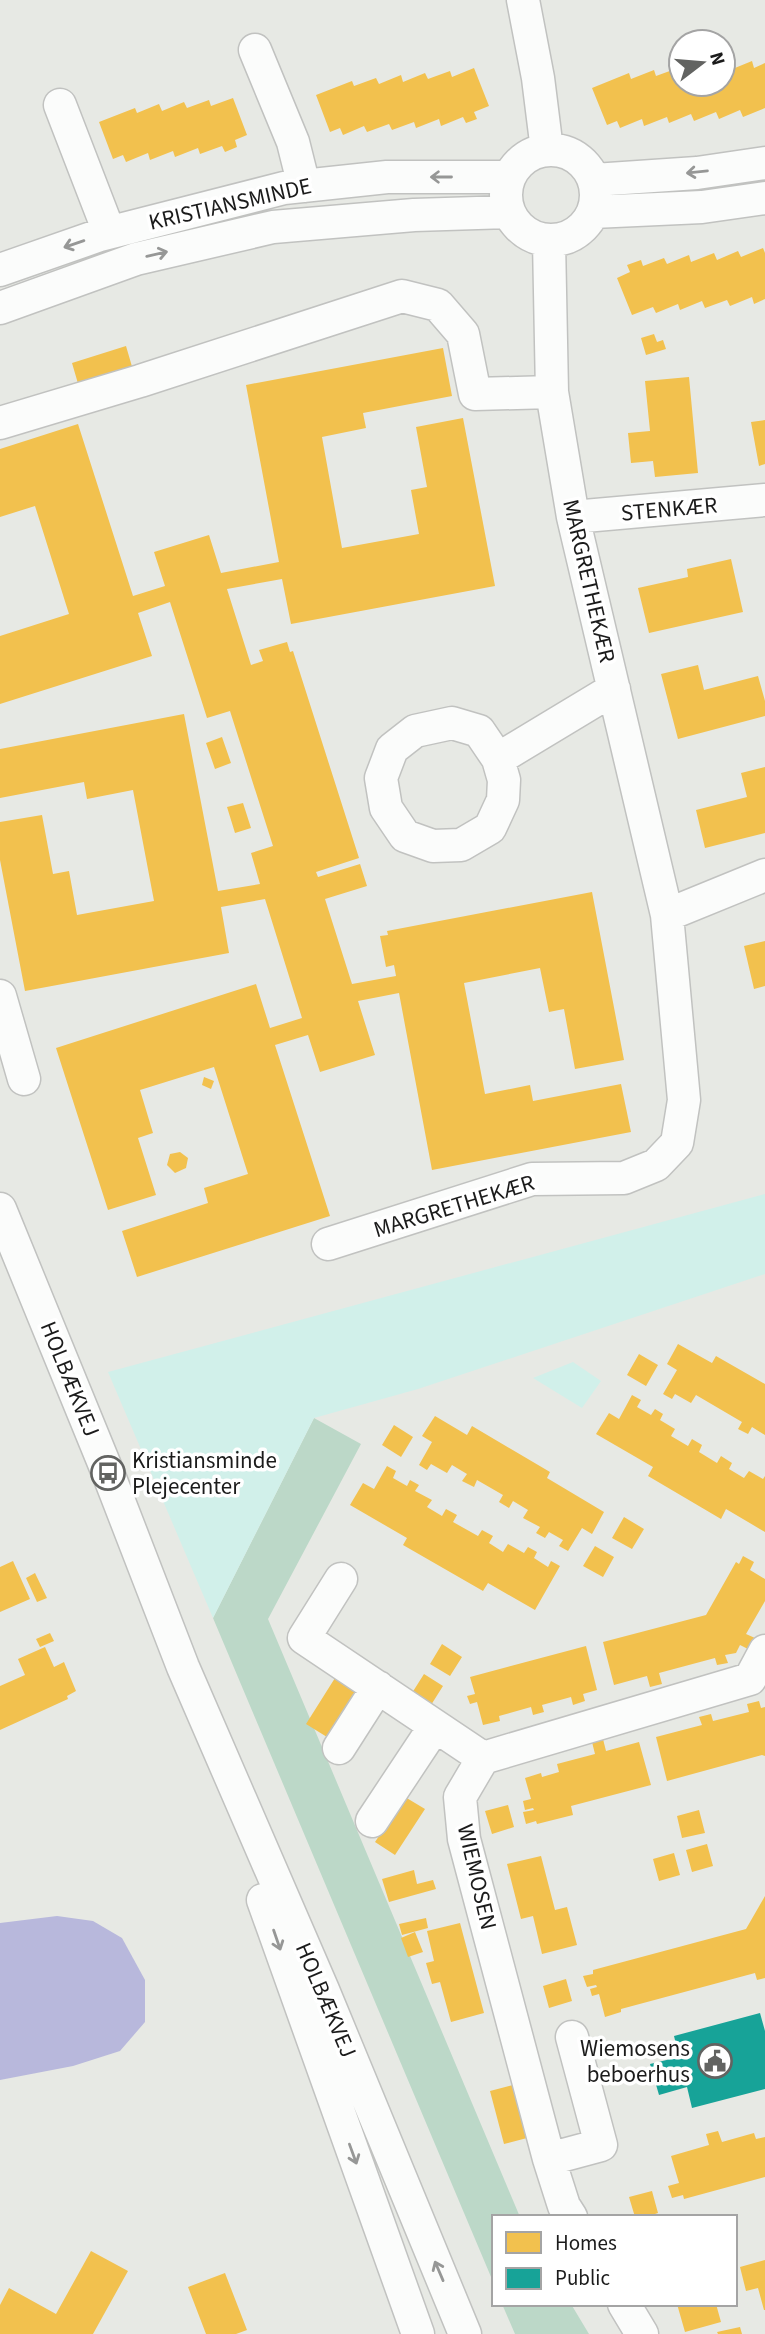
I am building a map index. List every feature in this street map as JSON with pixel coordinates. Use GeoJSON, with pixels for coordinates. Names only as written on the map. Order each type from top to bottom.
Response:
{"type":"FeatureCollection","features":[{"type":"Feature","properties":{"kind":"street"},"geometry":{"type":"LineString","coordinates":[[523,0],[538,78],[547,150]]}},
{"type":"Feature","properties":{"kind":"street"},"geometry":{"type":"LineString","coordinates":[[255,50],[293,142],[304,186]]}},
{"type":"Feature","properties":{"kind":"street"},"geometry":{"type":"LineString","coordinates":[[60,105],[109,232]]}},
{"type":"Feature","properties":{"kind":"street"},"geometry":{"type":"LineString","coordinates":[[547,150],[567,153],[585,165],[594,180],[597,195],[593,212],[584,227],[566,239],[549,241],[530,236],[519,228],[509,212],[506,194],[509,177],[518,164],[529,155],[547,150]]}},
{"type":"Feature","properties":{"kind":"street"},"geometry":{"type":"LineString","coordinates":[[594,180],[696,173],[765,163]]}},
{"type":"Feature","properties":{"kind":"street","name":"KRISTIANSMINDE"},"geometry":{"type":"LineString","coordinates":[[0,270],[109,232],[284,188],[387,177],[509,177]]}},
{"type":"Feature","properties":{"kind":"street"},"geometry":{"type":"LineString","coordinates":[[593,212],[702,207],[765,198]]}},
{"type":"Feature","properties":{"kind":"street","name":"KRISTIANSMINDE"},"geometry":{"type":"LineString","coordinates":[[0,308],[136,259],[273,227],[414,215],[509,212]]}},
{"type":"Feature","properties":{"kind":"street","name":"MARGRETHEKÆR"},"geometry":{"type":"LineString","coordinates":[[328,1244],[532,1179],[624,1178],[656,1165],[677,1143],[684,1100],[667,915],[573,517],[552,392],[549,241]]}},
{"type":"Feature","properties":{"kind":"street"},"geometry":{"type":"LineString","coordinates":[[0,423],[140,381],[402,296],[438,305],[463,334],[475,394],[552,392]]}},
{"type":"Feature","properties":{"kind":"street","name":"STENKÆR"},"geometry":{"type":"LineString","coordinates":[[573,517],[765,500]]}},
{"type":"Feature","properties":{"kind":"street"},"geometry":{"type":"LineString","coordinates":[[498,759],[614,689]]}},
{"type":"Feature","properties":{"kind":"street"},"geometry":{"type":"LineString","coordinates":[[667,915],[765,875]]}},
{"type":"Feature","properties":{"kind":"street"},"geometry":{"type":"LineString","coordinates":[[0,996],[24,1079]]}},
{"type":"Feature","properties":{"kind":"street","name":"HOLBÆKVEJ"},"geometry":{"type":"LineString","coordinates":[[0,1209],[108,1473],[183,1667],[295,1994],[418,2334]]}},
{"type":"Feature","properties":{"kind":"street"},"geometry":{"type":"LineString","coordinates":[[341,1579],[304,1637],[483,1758],[750,1679],[765,1651]]}},
{"type":"Feature","properties":{"kind":"street","name":"HOLBÆKVEJ"},"geometry":{"type":"LineString","coordinates":[[183,1667],[323,1990],[465,2334]]}},
{"type":"Feature","properties":{"kind":"street"},"geometry":{"type":"LineString","coordinates":[[339,1748],[378,1687]]}},
{"type":"Feature","properties":{"kind":"street"},"geometry":{"type":"LineString","coordinates":[[372,1821],[435,1726]]}},
{"type":"Feature","properties":{"kind":"street","name":"WIEMOSEN"},"geometry":{"type":"LineString","coordinates":[[483,1758],[460,1797],[464,1839],[550,2159],[570,2215]]}},
{"type":"Feature","properties":{"kind":"street"},"geometry":{"type":"LineString","coordinates":[[550,2159],[601,2144],[572,2037]]}},
{"type":"Feature","properties":{"kind":"street"},"geometry":{"type":"LineString","coordinates":[[625,2306],[642,2334]]}},
{"type":"Feature","properties":{"kind":"green space"},"geometry":{"type":"Polygon","coordinates":[[[314,1418],[361,1444],[268,1619],[519,2215],[492,2215],[492,2279],[213,1618],[314,1418]]]}},
{"type":"Feature","properties":{"kind":"green space"},"geometry":{"type":"Polygon","coordinates":[[[503,2306],[572,2306],[589,2334],[515,2334],[503,2306]]]}},
{"type":"Feature","properties":{"kind":"shaded area"},"geometry":{"type":"Polygon","coordinates":[[[765,1194],[765,1274],[418,1389],[314,1418],[213,1618],[108,1372],[765,1194]]]}},
{"type":"Feature","properties":{"kind":"shaded area"},"geometry":{"type":"Polygon","coordinates":[[[573,1362],[601,1381],[582,1408],[533,1378],[573,1362]]]}},
{"type":"Feature","properties":{"kind":"water"},"geometry":{"type":"Polygon","coordinates":[[[57,1916],[93,1921],[122,1938],[145,1980],[145,2022],[120,2051],[73,2066],[0,2080],[0,1923],[57,1916]]]}},
{"type":"Feature","properties":{"kind":"building: Homes"},"geometry":{"type":"Polygon","coordinates":[[[752,61],[754,68],[765,63],[765,108],[743,117],[740,110],[719,119],[716,112],[694,121],[691,114],[669,123],[667,117],[644,126],[642,119],[620,128],[617,121],[607,125],[592,88],[629,73],[631,79],[654,70],[656,76],[667,72],[667,98],[737,98],[737,67],[752,61]]]}},
{"type":"Feature","properties":{"kind":"building: Homes"},"geometry":{"type":"Polygon","coordinates":[[[474,68],[489,106],[474,112],[477,119],[466,123],[463,117],[441,126],[439,119],[416,128],[414,122],[392,130],[389,124],[367,132],[364,126],[343,135],[340,128],[330,132],[316,95],[352,81],[354,86],[376,78],[379,84],[401,75],[403,82],[425,73],[428,79],[450,71],[452,77],[474,68]]]}},
{"type":"Feature","properties":{"kind":"building: Homes"},"geometry":{"type":"Polygon","coordinates":[[[233,98],[247,135],[235,140],[237,147],[225,152],[222,146],[200,154],[198,148],[175,157],[173,151],[150,160],[148,153],[126,162],[123,155],[113,159],[99,122],[135,108],[137,113],[159,104],[162,111],[184,102],[187,108],[209,100],[211,106],[233,98]]]}},
{"type":"Feature","properties":{"kind":"building: Homes"},"geometry":{"type":"Polygon","coordinates":[[[763,248],[765,299],[754,304],[752,297],[730,306],[727,300],[705,308],[702,301],[680,310],[678,304],[656,313],[653,307],[632,315],[617,278],[630,272],[627,265],[641,260],[643,266],[664,258],[667,264],[689,255],[691,262],[714,253],[717,260],[738,251],[741,257],[763,248]]]}},
{"type":"Feature","properties":{"kind":"building: Homes"},"geometry":{"type":"Polygon","coordinates":[[[654,334],[657,342],[663,340],[666,349],[646,355],[641,338],[654,334]]]}},
{"type":"Feature","properties":{"kind":"building: Homes"},"geometry":{"type":"Polygon","coordinates":[[[126,346],[133,370],[79,387],[72,363],[126,346]]]}},
{"type":"Feature","properties":{"kind":"building: Homes"},"geometry":{"type":"Polygon","coordinates":[[[443,348],[452,396],[363,413],[366,428],[322,437],[342,548],[419,534],[411,490],[427,487],[416,427],[463,418],[495,586],[291,624],[282,579],[227,589],[251,665],[263,661],[259,650],[287,642],[290,652],[293,651],[359,858],[316,872],[318,877],[360,864],[367,886],[325,899],[352,984],[396,976],[394,965],[386,967],[380,936],[388,935],[387,931],[592,892],[624,1060],[575,1069],[564,1009],[549,1012],[540,968],[464,983],[485,1094],[530,1085],[533,1101],[621,1084],[631,1132],[432,1170],[399,993],[358,1001],[375,1055],[320,1072],[308,1035],[275,1045],[330,1216],[137,1277],[122,1231],[208,1203],[204,1188],[248,1174],[214,1067],[140,1090],[153,1133],[138,1138],[156,1195],[108,1210],[56,1048],[256,984],[270,1028],[302,1018],[265,899],[221,907],[229,953],[25,991],[0,860],[0,822],[42,815],[53,874],[69,871],[77,915],[154,901],[133,790],[87,799],[84,782],[0,798],[0,749],[184,714],[218,891],[260,884],[251,853],[273,846],[230,711],[207,718],[170,602],[138,613],[152,656],[0,704],[0,636],[69,614],[35,506],[0,517],[0,449],[78,424],[133,596],[165,586],[154,552],[209,535],[221,573],[279,562],[246,385],[443,348]]]}},
{"type":"Feature","properties":{"kind":"building: Homes"},"geometry":{"type":"Polygon","coordinates":[[[689,377],[698,473],[655,477],[653,461],[631,463],[628,433],[650,431],[645,381],[689,377]]]}},
{"type":"Feature","properties":{"kind":"building: Homes"},"geometry":{"type":"Polygon","coordinates":[[[765,420],[765,464],[759,466],[751,422],[765,420]]]}},
{"type":"Feature","properties":{"kind":"building: Homes"},"geometry":{"type":"Polygon","coordinates":[[[731,559],[743,612],[649,633],[638,588],[688,577],[687,569],[731,559]]]}},
{"type":"Feature","properties":{"kind":"building: Homes"},"geometry":{"type":"Polygon","coordinates":[[[698,665],[704,690],[758,676],[765,701],[765,716],[678,739],[661,674],[698,665]]]}},
{"type":"Feature","properties":{"kind":"building: Homes"},"geometry":{"type":"Polygon","coordinates":[[[222,737],[231,763],[215,769],[206,743],[222,737]]]}},
{"type":"Feature","properties":{"kind":"building: Homes"},"geometry":{"type":"Polygon","coordinates":[[[765,767],[765,833],[705,848],[696,810],[747,797],[741,773],[765,767]]]}},
{"type":"Feature","properties":{"kind":"building: Homes"},"geometry":{"type":"Polygon","coordinates":[[[243,803],[251,828],[235,833],[227,807],[243,803]]]}},
{"type":"Feature","properties":{"kind":"building: Homes"},"geometry":{"type":"Polygon","coordinates":[[[765,941],[765,986],[754,989],[744,946],[765,941]]]}},
{"type":"Feature","properties":{"kind":"building: Homes"},"geometry":{"type":"Polygon","coordinates":[[[204,1077],[214,1081],[211,1089],[202,1085],[204,1077]]]}},
{"type":"Feature","properties":{"kind":"building: Homes"},"geometry":{"type":"Polygon","coordinates":[[[180,1152],[188,1158],[186,1168],[175,1173],[167,1165],[170,1154],[180,1152]]]}},
{"type":"Feature","properties":{"kind":"building: Homes"},"geometry":{"type":"Polygon","coordinates":[[[678,1344],[712,1363],[716,1356],[765,1384],[765,1435],[752,1427],[748,1434],[738,1429],[742,1422],[696,1395],[691,1403],[675,1394],[672,1399],[663,1394],[677,1370],[667,1364],[678,1344]]]}},
{"type":"Feature","properties":{"kind":"building: Homes"},"geometry":{"type":"Polygon","coordinates":[[[639,1354],[658,1365],[646,1386],[627,1375],[639,1354]]]}},
{"type":"Feature","properties":{"kind":"building: Homes"},"geometry":{"type":"Polygon","coordinates":[[[632,1395],[641,1400],[637,1407],[651,1415],[655,1409],[663,1414],[660,1420],[675,1429],[671,1436],[688,1446],[692,1439],[702,1445],[699,1452],[717,1463],[721,1456],[732,1463],[729,1469],[744,1478],[749,1471],[763,1479],[765,1476],[765,1532],[726,1509],[721,1519],[648,1476],[653,1467],[596,1434],[609,1413],[619,1419],[632,1395]]]}},
{"type":"Feature","properties":{"kind":"building: Homes"},"geometry":{"type":"Polygon","coordinates":[[[435,1416],[467,1435],[472,1426],[550,1472],[547,1478],[604,1512],[592,1534],[582,1528],[568,1551],[559,1546],[563,1540],[549,1532],[545,1538],[536,1533],[540,1527],[523,1518],[528,1510],[513,1501],[509,1508],[499,1502],[503,1495],[477,1480],[474,1487],[462,1481],[467,1474],[452,1465],[447,1473],[431,1464],[427,1470],[419,1465],[432,1442],[422,1436],[435,1416]]]}},
{"type":"Feature","properties":{"kind":"building: Homes"},"geometry":{"type":"Polygon","coordinates":[[[394,1425],[413,1437],[401,1457],[382,1445],[394,1425]]]}},
{"type":"Feature","properties":{"kind":"building: Homes"},"geometry":{"type":"Polygon","coordinates":[[[387,1466],[396,1471],[393,1478],[407,1486],[410,1480],[419,1485],[415,1491],[432,1500],[427,1507],[442,1516],[446,1509],[457,1515],[453,1522],[478,1536],[482,1530],[493,1536],[489,1543],[503,1552],[508,1544],[524,1553],[528,1547],[537,1552],[534,1558],[548,1567],[551,1561],[560,1566],[535,1610],[488,1583],[483,1591],[403,1545],[407,1538],[350,1505],[363,1483],[374,1489],[387,1466]]]}},
{"type":"Feature","properties":{"kind":"building: Homes"},"geometry":{"type":"Polygon","coordinates":[[[624,1517],[644,1529],[632,1549],[612,1538],[624,1517]]]}},
{"type":"Feature","properties":{"kind":"building: Homes"},"geometry":{"type":"Polygon","coordinates":[[[595,1546],[614,1557],[603,1577],[583,1566],[595,1546]]]}},
{"type":"Feature","properties":{"kind":"building: Homes"},"geometry":{"type":"Polygon","coordinates":[[[743,1556],[754,1562],[750,1570],[765,1579],[765,1601],[746,1634],[755,1638],[748,1649],[740,1645],[736,1653],[725,1655],[728,1663],[717,1665],[715,1658],[659,1673],[662,1684],[650,1687],[647,1676],[614,1685],[603,1642],[706,1615],[736,1562],[739,1564],[743,1556]]]}},
{"type":"Feature","properties":{"kind":"building: Homes"},"geometry":{"type":"Polygon","coordinates":[[[13,1561],[30,1599],[0,1612],[0,1567],[13,1561]]]}},
{"type":"Feature","properties":{"kind":"building: Homes"},"geometry":{"type":"Polygon","coordinates":[[[35,1573],[47,1598],[37,1602],[26,1578],[35,1573]]]}},
{"type":"Feature","properties":{"kind":"building: Homes"},"geometry":{"type":"Polygon","coordinates":[[[50,1633],[54,1641],[40,1647],[36,1639],[50,1633]]]}},
{"type":"Feature","properties":{"kind":"building: Homes"},"geometry":{"type":"Polygon","coordinates":[[[442,1644],[462,1657],[450,1676],[430,1664],[442,1644]]]}},
{"type":"Feature","properties":{"kind":"building: Homes"},"geometry":{"type":"Polygon","coordinates":[[[586,1646],[597,1690],[583,1694],[585,1701],[573,1705],[571,1697],[542,1705],[544,1712],[533,1715],[531,1707],[499,1716],[500,1721],[483,1725],[477,1702],[470,1704],[467,1696],[475,1694],[470,1677],[586,1646]]]}},
{"type":"Feature","properties":{"kind":"building: Homes"},"geometry":{"type":"Polygon","coordinates":[[[45,1647],[54,1667],[64,1662],[76,1691],[67,1696],[68,1699],[0,1730],[0,1686],[25,1675],[18,1659],[45,1647]]]}},
{"type":"Feature","properties":{"kind":"building: Homes"},"geometry":{"type":"Polygon","coordinates":[[[424,1674],[443,1686],[431,1705],[412,1693],[424,1674]]]}},
{"type":"Feature","properties":{"kind":"building: Homes"},"geometry":{"type":"Polygon","coordinates":[[[335,1678],[356,1690],[327,1737],[306,1724],[335,1678]]]}},
{"type":"Feature","properties":{"kind":"building: Homes"},"geometry":{"type":"Polygon","coordinates":[[[759,1701],[761,1708],[765,1707],[765,1756],[667,1781],[656,1737],[702,1725],[699,1717],[711,1714],[713,1721],[749,1712],[747,1704],[759,1701]]]}},
{"type":"Feature","properties":{"kind":"building: Homes"},"geometry":{"type":"Polygon","coordinates":[[[603,1739],[606,1751],[639,1742],[651,1785],[571,1806],[573,1815],[526,1824],[523,1812],[534,1810],[525,1810],[523,1801],[531,1799],[525,1778],[541,1773],[542,1777],[559,1772],[557,1764],[595,1754],[592,1742],[603,1739]]]}},
{"type":"Feature","properties":{"kind":"building: Homes"},"geometry":{"type":"Polygon","coordinates":[[[405,1797],[425,1809],[395,1855],[375,1842],[405,1797]]]}},
{"type":"Feature","properties":{"kind":"building: Homes"},"geometry":{"type":"Polygon","coordinates":[[[508,1805],[514,1827],[492,1834],[485,1811],[508,1805]]]}},
{"type":"Feature","properties":{"kind":"building: Homes"},"geometry":{"type":"Polygon","coordinates":[[[699,1810],[705,1833],[682,1838],[677,1816],[699,1810]]]}},
{"type":"Feature","properties":{"kind":"building: Homes"},"geometry":{"type":"Polygon","coordinates":[[[707,1844],[713,1866],[692,1872],[686,1850],[707,1844]]]}},
{"type":"Feature","properties":{"kind":"building: Homes"},"geometry":{"type":"Polygon","coordinates":[[[674,1853],[680,1875],[659,1881],[653,1859],[674,1853]]]}},
{"type":"Feature","properties":{"kind":"building: Homes"},"geometry":{"type":"Polygon","coordinates":[[[541,1856],[555,1910],[567,1907],[577,1945],[542,1954],[533,1916],[521,1919],[507,1864],[541,1856]]]}},
{"type":"Feature","properties":{"kind":"building: Homes"},"geometry":{"type":"Polygon","coordinates":[[[414,1870],[417,1884],[433,1880],[436,1889],[389,1902],[382,1879],[414,1870]]]}},
{"type":"Feature","properties":{"kind":"building: Homes"},"geometry":{"type":"Polygon","coordinates":[[[765,1896],[765,1978],[757,1980],[755,1973],[621,2009],[621,2012],[605,2017],[599,1994],[592,1996],[590,1989],[597,1987],[596,1985],[587,1987],[583,1976],[593,1974],[593,1970],[746,1929],[765,1896]]]}},
{"type":"Feature","properties":{"kind":"building: Homes"},"geometry":{"type":"Polygon","coordinates":[[[426,1918],[428,1928],[402,1935],[399,1924],[426,1918]]]}},
{"type":"Feature","properties":{"kind":"building: Homes"},"geometry":{"type":"Polygon","coordinates":[[[460,1923],[484,2013],[451,2022],[440,1982],[432,1984],[426,1963],[434,1961],[427,1931],[460,1923]]]}},
{"type":"Feature","properties":{"kind":"building: Homes"},"geometry":{"type":"Polygon","coordinates":[[[415,1932],[423,1952],[408,1957],[401,1938],[415,1932]]]}},
{"type":"Feature","properties":{"kind":"building: Homes"},"geometry":{"type":"Polygon","coordinates":[[[566,1979],[572,2001],[549,2008],[543,1986],[566,1979]]]}},
{"type":"Feature","properties":{"kind":"building: Homes"},"geometry":{"type":"Polygon","coordinates":[[[513,2085],[527,2138],[504,2144],[490,2091],[513,2085]]]}},
{"type":"Feature","properties":{"kind":"building: Homes"},"geometry":{"type":"Polygon","coordinates":[[[718,2131],[722,2142],[754,2133],[756,2139],[765,2137],[765,2177],[684,2199],[683,2195],[672,2198],[668,2186],[679,2183],[671,2156],[709,2145],[706,2134],[718,2131]]]}},
{"type":"Feature","properties":{"kind":"building: Homes"},"geometry":{"type":"Polygon","coordinates":[[[652,2191],[658,2213],[634,2215],[629,2197],[652,2191]]]}},
{"type":"Feature","properties":{"kind":"building: Homes"},"geometry":{"type":"Polygon","coordinates":[[[91,2251],[128,2271],[93,2334],[0,2334],[0,2305],[9,2288],[56,2314],[91,2251]]]}},
{"type":"Feature","properties":{"kind":"building: Homes"},"geometry":{"type":"Polygon","coordinates":[[[765,2260],[764,2310],[758,2288],[746,2291],[740,2267],[765,2260]]]}},
{"type":"Feature","properties":{"kind":"building: Homes"},"geometry":{"type":"Polygon","coordinates":[[[225,2273],[247,2330],[236,2334],[206,2334],[188,2287],[225,2273]]]}},
{"type":"Feature","properties":{"kind":"building: Homes"},"geometry":{"type":"Polygon","coordinates":[[[678,2306],[717,2306],[721,2322],[685,2332],[678,2306]]]}},
{"type":"Feature","properties":{"kind":"building: Homes"},"geometry":{"type":"Polygon","coordinates":[[[740,2327],[742,2334],[717,2332],[740,2327]]]}},
{"type":"Feature","properties":{"kind":"building: Public","name":"Wiemosens beboerhus"},"geometry":{"type":"Polygon","coordinates":[[[760,2013],[765,2031],[765,2089],[692,2108],[687,2087],[659,2095],[650,2064],[679,2057],[674,2036],[760,2013]]]}},
{"type":"Feature","properties":{"kind":"place","name":"Kristiansminde Plejecenter"},"geometry":{"type":"Point","coordinates":[108,1473]}},
{"type":"Feature","properties":{"kind":"place","name":"Wiemosens beboerhus"},"geometry":{"type":"Point","coordinates":[715,2061]}}]}
